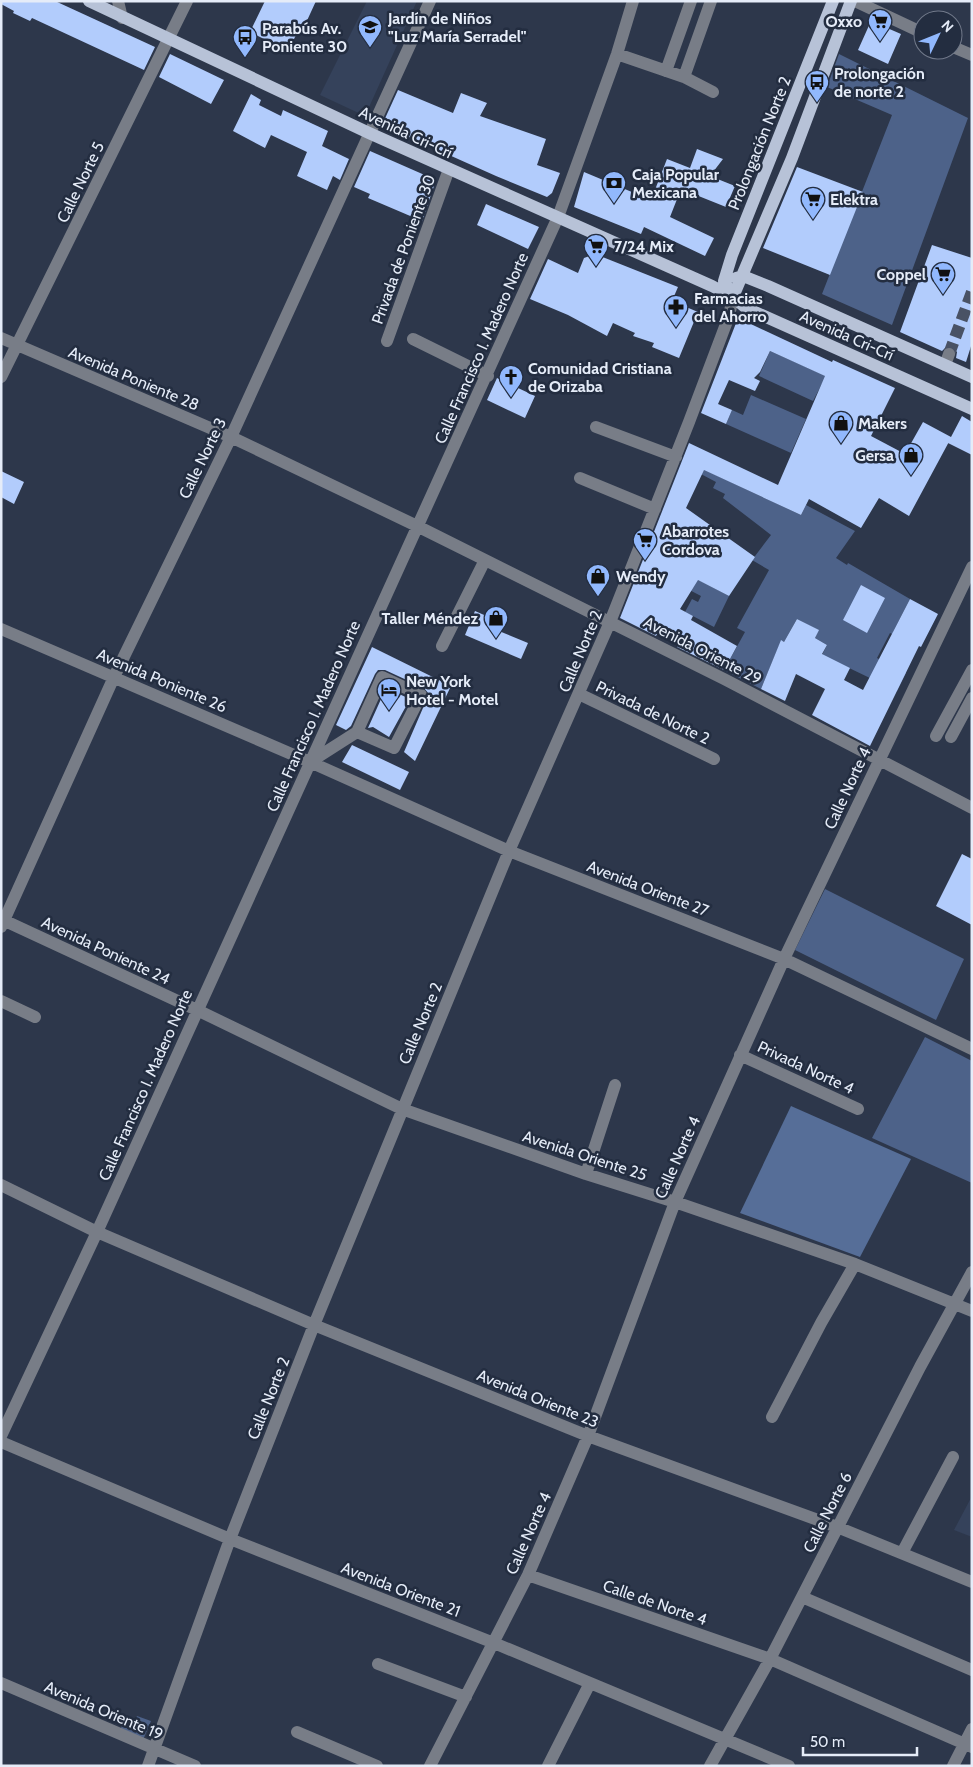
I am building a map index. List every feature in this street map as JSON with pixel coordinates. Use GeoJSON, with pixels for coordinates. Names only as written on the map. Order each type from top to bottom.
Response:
{"type":"FeatureCollection","features":[{"type":"Feature","properties":{"kind":"main road","name":"Avenida Cri-Crí"},"geometry":{"type":"LineString","coordinates":[[89,1],[369,133],[712,286],[733,297],[746,308],[972,409]]}},
{"type":"Feature","properties":{"kind":"main road","name":"Prolongación Norte 2"},"geometry":{"type":"LineString","coordinates":[[724,281],[732,255],[833,1]]}},
{"type":"Feature","properties":{"kind":"main road"},"geometry":{"type":"LineString","coordinates":[[733,297],[792,158],[851,1]]}},
{"type":"Feature","properties":{"kind":"main road","name":"Avenida Cri-Crí"},"geometry":{"type":"LineString","coordinates":[[743,276],[947,360],[972,376]]}},
{"type":"Feature","properties":{"kind":"main road"},"geometry":{"type":"LineString","coordinates":[[712,286],[743,276]]}},
{"type":"Feature","properties":{"kind":"main road"},"geometry":{"type":"LineString","coordinates":[[724,281],[733,297]]}},
{"type":"Feature","properties":{"kind":"street"},"geometry":{"type":"LineString","coordinates":[[118,1],[122,18]]}},
{"type":"Feature","properties":{"kind":"street","name":"Calle Norte 5"},"geometry":{"type":"LineString","coordinates":[[1,377],[187,1]]}},
{"type":"Feature","properties":{"kind":"street","name":"Calle Norte 3"},"geometry":{"type":"LineString","coordinates":[[2,922],[114,677],[231,437],[430,1]]}},
{"type":"Feature","properties":{"kind":"street","name":"Calle Francisco I. Madero Norte"},"geometry":{"type":"LineString","coordinates":[[1,1436],[97,1232],[417,526],[488,376],[558,217],[617,54],[633,1]]}},
{"type":"Feature","properties":{"kind":"street"},"geometry":{"type":"LineString","coordinates":[[666,71],[691,1]]}},
{"type":"Feature","properties":{"kind":"street"},"geometry":{"type":"LineString","coordinates":[[684,77],[711,1]]}},
{"type":"Feature","properties":{"kind":"street"},"geometry":{"type":"LineString","coordinates":[[855,1],[913,28]]}},
{"type":"Feature","properties":{"kind":"street"},"geometry":{"type":"LineString","coordinates":[[617,54],[684,77],[713,92]]}},
{"type":"Feature","properties":{"kind":"street","name":"Privada de Poniente 30"},"geometry":{"type":"LineString","coordinates":[[386,341],[449,169]]}},
{"type":"Feature","properties":{"kind":"street","name":"Calle Norte 2"},"geometry":{"type":"LineString","coordinates":[[148,1766],[230,1539],[314,1325],[509,851],[610,622],[676,457],[729,316],[733,297]]}},
{"type":"Feature","properties":{"kind":"street","name":"Avenida Poniente 28"},"geometry":{"type":"LineString","coordinates":[[1,338],[231,437],[417,526]]}},
{"type":"Feature","properties":{"kind":"street"},"geometry":{"type":"LineString","coordinates":[[413,339],[488,376]]}},
{"type":"Feature","properties":{"kind":"street"},"geometry":{"type":"LineString","coordinates":[[596,427],[676,457]]}},
{"type":"Feature","properties":{"kind":"street"},"geometry":{"type":"LineString","coordinates":[[580,478],[655,509]]}},
{"type":"Feature","properties":{"kind":"street","name":"Avenida Oriente 29"},"geometry":{"type":"LineString","coordinates":[[417,526],[724,679],[878,761],[914,777],[972,808]]}},
{"type":"Feature","properties":{"kind":"street"},"geometry":{"type":"LineString","coordinates":[[442,646],[485,560]]}},
{"type":"Feature","properties":{"kind":"street","name":"Calle Norte 4"},"geometry":{"type":"LineString","coordinates":[[430,1766],[528,1575],[588,1436],[675,1202],[740,1054],[972,567]]}},
{"type":"Feature","properties":{"kind":"street","name":"Avenida Poniente 26"},"geometry":{"type":"LineString","coordinates":[[1,630],[310,762]]}},
{"type":"Feature","properties":{"kind":"street"},"geometry":{"type":"LineString","coordinates":[[936,736],[972,670]]}},
{"type":"Feature","properties":{"kind":"street"},"geometry":{"type":"LineString","coordinates":[[310,762],[358,732],[382,677],[421,695],[394,748],[358,732]]}},
{"type":"Feature","properties":{"kind":"street","name":"Privada de Norte 2"},"geometry":{"type":"LineString","coordinates":[[579,694],[714,759]]}},
{"type":"Feature","properties":{"kind":"street"},"geometry":{"type":"LineString","coordinates":[[951,737],[972,698]]}},
{"type":"Feature","properties":{"kind":"street","name":"Avenida Oriente 27"},"geometry":{"type":"LineString","coordinates":[[310,762],[509,851],[784,959],[972,1049]]}},
{"type":"Feature","properties":{"kind":"street","name":"Avenida Poniente 24"},"geometry":{"type":"LineString","coordinates":[[2,922],[197,1010]]}},
{"type":"Feature","properties":{"kind":"street"},"geometry":{"type":"LineString","coordinates":[[1,1001],[35,1017]]}},
{"type":"Feature","properties":{"kind":"street","name":"Avenida Oriente 25"},"geometry":{"type":"LineString","coordinates":[[197,1010],[402,1109],[586,1174],[675,1202],[855,1264],[972,1311]]}},
{"type":"Feature","properties":{"kind":"street","name":"Privada Norte 4"},"geometry":{"type":"LineString","coordinates":[[740,1054],[858,1109]]}},
{"type":"Feature","properties":{"kind":"street"},"geometry":{"type":"LineString","coordinates":[[586,1174],[615,1085]]}},
{"type":"Feature","properties":{"kind":"street","name":"Avenida Oriente 23"},"geometry":{"type":"LineString","coordinates":[[1,1184],[97,1232],[314,1325],[588,1436],[838,1527],[972,1582]]}},
{"type":"Feature","properties":{"kind":"street"},"geometry":{"type":"LineString","coordinates":[[772,1417],[820,1323],[855,1264]]}},
{"type":"Feature","properties":{"kind":"street","name":"Calle Norte 6"},"geometry":{"type":"LineString","coordinates":[[710,1766],[770,1659],[972,1272]]}},
{"type":"Feature","properties":{"kind":"street","name":"Avenida Oriente 21"},"geometry":{"type":"LineString","coordinates":[[1,1442],[230,1539],[494,1643],[789,1766]]}},
{"type":"Feature","properties":{"kind":"street"},"geometry":{"type":"LineString","coordinates":[[902,1553],[953,1457]]}},
{"type":"Feature","properties":{"kind":"street","name":"Calle de Norte 4"},"geometry":{"type":"LineString","coordinates":[[528,1575],[770,1659],[968,1745]]}},
{"type":"Feature","properties":{"kind":"street"},"geometry":{"type":"LineString","coordinates":[[802,1597],[972,1670]]}},
{"type":"Feature","properties":{"kind":"street"},"geometry":{"type":"LineString","coordinates":[[378,1664],[466,1697]]}},
{"type":"Feature","properties":{"kind":"street","name":"Avenida Oriente 19"},"geometry":{"type":"LineString","coordinates":[[1,1683],[195,1766]]}},
{"type":"Feature","properties":{"kind":"street"},"geometry":{"type":"LineString","coordinates":[[548,1766],[590,1683]]}},
{"type":"Feature","properties":{"kind":"street"},"geometry":{"type":"LineString","coordinates":[[952,1766],[968,1745],[972,1729]]}},
{"type":"Feature","properties":{"kind":"street"},"geometry":{"type":"LineString","coordinates":[[297,1732],[377,1766]]}},
{"type":"Feature","properties":{"kind":"shaded area","name":"Jardín de Niños \"Luz María Serradel\""},"geometry":{"type":"Polygon","coordinates":[[[367,1],[417,1],[365,116],[320,95],[367,1]]]}},
{"type":"Feature","properties":{"kind":"shaded area"},"geometry":{"type":"Polygon","coordinates":[[[839,54],[968,118],[892,325],[822,294],[892,115],[827,87],[839,54]]]}},
{"type":"Feature","properties":{"kind":"shaded area"},"geometry":{"type":"Polygon","coordinates":[[[770,351],[826,376],[813,401],[759,376],[770,351]]]}},
{"type":"Feature","properties":{"kind":"shaded area"},"geometry":{"type":"Polygon","coordinates":[[[751,395],[806,419],[791,453],[726,424],[732,410],[743,415],[751,395]]]}},
{"type":"Feature","properties":{"kind":"shaded area"},"geometry":{"type":"Polygon","coordinates":[[[688,462],[801,515],[806,505],[855,531],[836,558],[910,599],[893,632],[921,647],[890,633],[877,658],[906,673],[897,691],[822,655],[827,645],[815,638],[818,630],[797,619],[784,642],[781,641],[761,689],[724,670],[745,632],[737,628],[769,570],[752,560],[771,535],[723,498],[725,494],[713,488],[716,482],[699,473],[688,462]]]}},
{"type":"Feature","properties":{"kind":"shaded area"},"geometry":{"type":"Polygon","coordinates":[[[680,570],[729,596],[714,627],[685,612],[692,599],[698,602],[701,596],[674,582],[680,570]]]}},
{"type":"Feature","properties":{"kind":"shaded area"},"geometry":{"type":"Polygon","coordinates":[[[825,889],[964,959],[936,1020],[795,950],[825,889]]]}},
{"type":"Feature","properties":{"kind":"shaded area"},"geometry":{"type":"Polygon","coordinates":[[[925,1037],[972,1061],[972,1183],[872,1138],[925,1037]]]}},
{"type":"Feature","properties":{"kind":"shaded area"},"geometry":{"type":"Polygon","coordinates":[[[791,1106],[911,1159],[860,1257],[740,1213],[791,1106]]]}},
{"type":"Feature","properties":{"kind":"shaded area"},"geometry":{"type":"Polygon","coordinates":[[[972,1496],[972,1537],[954,1530],[972,1496]]]}},
{"type":"Feature","properties":{"kind":"shaded area"},"geometry":{"type":"Polygon","coordinates":[[[137,1716],[151,1721],[143,1740],[120,1731],[125,1717],[135,1721],[137,1716]]]}},
{"type":"Feature","properties":{"kind":"building"},"geometry":{"type":"Polygon","coordinates":[[[1,1],[55,1],[155,47],[144,70],[32,18],[30,21],[13,13],[14,11],[1,4],[1,1]]]}},
{"type":"Feature","properties":{"kind":"building"},"geometry":{"type":"Polygon","coordinates":[[[265,1],[316,1],[305,25],[302,23],[288,51],[250,32],[265,1]]]}},
{"type":"Feature","properties":{"kind":"building","name":"Oxxo"},"geometry":{"type":"Polygon","coordinates":[[[871,21],[901,34],[888,64],[858,50],[871,21]]]}},
{"type":"Feature","properties":{"kind":"building"},"geometry":{"type":"Polygon","coordinates":[[[170,54],[224,80],[211,104],[159,77],[170,54]]]}},
{"type":"Feature","properties":{"kind":"building"},"geometry":{"type":"Polygon","coordinates":[[[398,90],[453,113],[461,93],[487,103],[480,116],[546,139],[537,165],[560,173],[552,193],[547,197],[382,125],[398,90]]]}},
{"type":"Feature","properties":{"kind":"building"},"geometry":{"type":"Polygon","coordinates":[[[251,94],[261,100],[259,105],[281,116],[283,110],[328,131],[322,146],[349,159],[340,180],[333,176],[327,190],[297,176],[307,152],[271,135],[265,148],[233,131],[251,94]]]}},
{"type":"Feature","properties":{"kind":"building"},"geometry":{"type":"Polygon","coordinates":[[[697,149],[723,159],[710,176],[735,186],[726,207],[681,189],[670,217],[714,238],[705,256],[644,227],[641,234],[574,207],[584,172],[651,200],[667,159],[690,168],[697,149]]]}},
{"type":"Feature","properties":{"kind":"building"},"geometry":{"type":"Polygon","coordinates":[[[370,151],[436,180],[422,221],[368,198],[370,194],[354,187],[370,151]]]}},
{"type":"Feature","properties":{"kind":"building","name":"Elektra"},"geometry":{"type":"Polygon","coordinates":[[[797,167],[863,192],[830,275],[763,248],[797,167]]]}},
{"type":"Feature","properties":{"kind":"building"},"geometry":{"type":"Polygon","coordinates":[[[486,204],[539,227],[528,249],[477,225],[486,204]]]}},
{"type":"Feature","properties":{"kind":"building","name":"Coppel"},"geometry":{"type":"Polygon","coordinates":[[[932,245],[972,258],[972,343],[966,362],[956,358],[957,352],[952,347],[947,346],[942,351],[900,332],[932,245]]]}},
{"type":"Feature","properties":{"kind":"building"},"geometry":{"type":"Polygon","coordinates":[[[595,254],[678,287],[672,301],[698,312],[679,358],[652,347],[654,343],[633,336],[635,333],[613,323],[607,336],[568,315],[530,299],[548,259],[578,273],[584,258],[595,254]]]}},
{"type":"Feature","properties":{"kind":"building"},"geometry":{"type":"Polygon","coordinates":[[[738,318],[832,362],[833,360],[895,388],[871,436],[905,454],[923,422],[951,437],[962,416],[972,422],[972,455],[948,443],[909,516],[879,498],[861,528],[809,499],[801,515],[704,470],[686,508],[755,557],[729,596],[698,580],[680,609],[693,616],[691,620],[737,646],[724,670],[677,647],[683,636],[662,625],[656,636],[620,618],[689,443],[778,485],[825,376],[770,351],[760,372],[754,378],[760,381],[755,391],[729,380],[718,404],[732,410],[726,424],[701,413],[738,318]]]}},
{"type":"Feature","properties":{"kind":"building","name":"Comunidad Cristiana de Orizaba"},"geometry":{"type":"Polygon","coordinates":[[[497,378],[535,396],[525,418],[487,400],[497,378]]]}},
{"type":"Feature","properties":{"kind":"building"},"geometry":{"type":"Polygon","coordinates":[[[1,471],[24,482],[14,504],[1,497],[1,471]]]}},
{"type":"Feature","properties":{"kind":"building"},"geometry":{"type":"Polygon","coordinates":[[[861,585],[885,598],[867,633],[843,620],[861,585]]]}},
{"type":"Feature","properties":{"kind":"building"},"geometry":{"type":"Polygon","coordinates":[[[910,599],[938,614],[921,647],[919,646],[870,746],[812,715],[825,689],[796,674],[785,701],[761,689],[781,640],[784,642],[797,619],[819,630],[815,638],[827,645],[822,654],[850,668],[844,680],[863,690],[910,599]]]}},
{"type":"Feature","properties":{"kind":"building","name":"Taller Méndez"},"geometry":{"type":"Polygon","coordinates":[[[475,611],[498,621],[494,629],[528,643],[521,659],[465,635],[475,611]]]}},
{"type":"Feature","properties":{"kind":"building"},"geometry":{"type":"Polygon","coordinates":[[[372,647],[451,686],[415,761],[404,752],[429,694],[424,688],[385,670],[378,670],[375,674],[351,726],[346,730],[336,725],[372,647]]]}},
{"type":"Feature","properties":{"kind":"building"},"geometry":{"type":"Polygon","coordinates":[[[386,688],[410,699],[389,737],[373,727],[368,728],[386,688]]]}},
{"type":"Feature","properties":{"kind":"building"},"geometry":{"type":"Polygon","coordinates":[[[352,745],[409,772],[400,790],[342,762],[352,745]]]}},
{"type":"Feature","properties":{"kind":"building"},"geometry":{"type":"Polygon","coordinates":[[[962,854],[972,859],[972,925],[936,906],[962,854]]]}},
{"type":"Feature","properties":{"kind":"tunnel"},"geometry":{"type":"LineString","coordinates":[[949,354],[972,292]]}},
{"type":"Feature","properties":{"kind":"place","name":"Oxxo"},"geometry":{"type":"Point","coordinates":[880,42]}},
{"type":"Feature","properties":{"kind":"place","name":"Jardín de Niños \"Luz María Serradel\""},"geometry":{"type":"Point","coordinates":[370,48]}},
{"type":"Feature","properties":{"kind":"place","name":"Parabús Av. Poniente 30"},"geometry":{"type":"Point","coordinates":[245,58]}},
{"type":"Feature","properties":{"kind":"place","name":"Prolongación de norte 2"},"geometry":{"type":"Point","coordinates":[817,103]}},
{"type":"Feature","properties":{"kind":"place","name":"Caja Popular Mexicana"},"geometry":{"type":"Point","coordinates":[614,204]}},
{"type":"Feature","properties":{"kind":"place","name":"Elektra"},"geometry":{"type":"Point","coordinates":[813,220]}},
{"type":"Feature","properties":{"kind":"place","name":"7/24 Mix"},"geometry":{"type":"Point","coordinates":[596,267]}},
{"type":"Feature","properties":{"kind":"place","name":"Coppel"},"geometry":{"type":"Point","coordinates":[943,295]}},
{"type":"Feature","properties":{"kind":"place","name":"Farmacias del Ahorro"},"geometry":{"type":"Point","coordinates":[676,328]}},
{"type":"Feature","properties":{"kind":"place","name":"Comunidad Cristiana de Orizaba"},"geometry":{"type":"Point","coordinates":[511,398]}},
{"type":"Feature","properties":{"kind":"place","name":"Makers"},"geometry":{"type":"Point","coordinates":[841,444]}},
{"type":"Feature","properties":{"kind":"place","name":"Gersa"},"geometry":{"type":"Point","coordinates":[911,476]}},
{"type":"Feature","properties":{"kind":"place","name":"Abarrotes Cordova"},"geometry":{"type":"Point","coordinates":[645,561]}},
{"type":"Feature","properties":{"kind":"place","name":"Wendy"},"geometry":{"type":"Point","coordinates":[598,597]}},
{"type":"Feature","properties":{"kind":"place","name":"Taller Méndez"},"geometry":{"type":"Point","coordinates":[496,639]}},
{"type":"Feature","properties":{"kind":"place","name":"New York Hotel - Motel"},"geometry":{"type":"Point","coordinates":[389,711]}}]}
